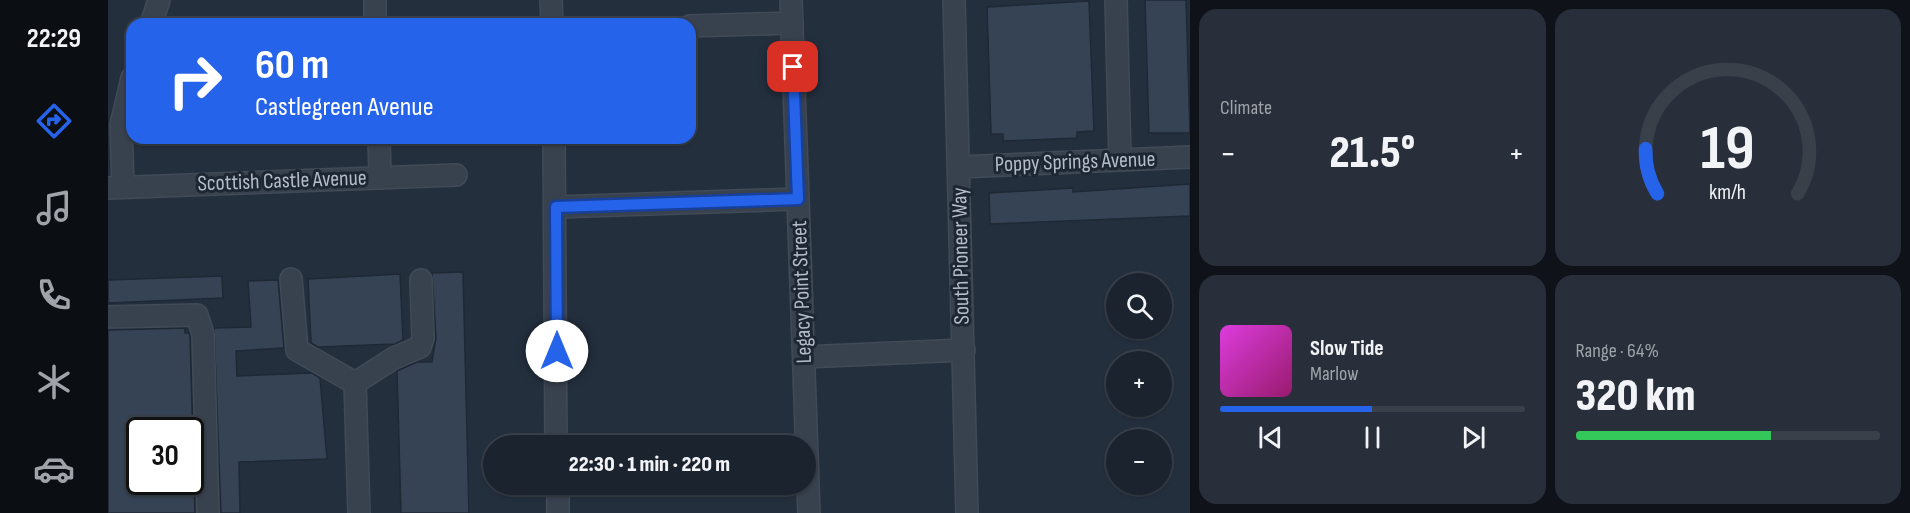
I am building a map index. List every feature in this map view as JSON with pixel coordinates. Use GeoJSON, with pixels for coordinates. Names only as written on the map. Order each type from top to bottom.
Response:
{"type":"FeatureCollection","features":[{"type":"Feature","properties":{"kind":"street"},"geometry":{"type":"LineString","coordinates":[[153,18],[159,0]]}},
{"type":"Feature","properties":{"kind":"street"},"geometry":{"type":"LineString","coordinates":[[375,0],[375,18]]}},
{"type":"Feature","properties":{"kind":"street"},"geometry":{"type":"LineString","coordinates":[[551,0],[552,18]]}},
{"type":"Feature","properties":{"kind":"street","name":"Legacy Point Street"},"geometry":{"type":"LineString","coordinates":[[791,0],[806,435]]}},
{"type":"Feature","properties":{"kind":"street","name":"South Pioneer Way"},"geometry":{"type":"LineString","coordinates":[[954,0],[968,513]]}},
{"type":"Feature","properties":{"kind":"street"},"geometry":{"type":"LineString","coordinates":[[1116,0],[1120,160]]}},
{"type":"Feature","properties":{"kind":"street"},"geometry":{"type":"LineString","coordinates":[[696,26],[792,23]]}},
{"type":"Feature","properties":{"kind":"street"},"geometry":{"type":"LineString","coordinates":[[115,187],[121,125],[126,104]]}},
{"type":"Feature","properties":{"kind":"street"},"geometry":{"type":"LineString","coordinates":[[379,144],[380,178]]}},
{"type":"Feature","properties":{"kind":"street"},"geometry":{"type":"LineString","coordinates":[[554,144],[556,435]]}},
{"type":"Feature","properties":{"kind":"street","name":"Poppy Springs Avenue"},"geometry":{"type":"LineString","coordinates":[[959,167],[1190,157]]}},
{"type":"Feature","properties":{"kind":"street","name":"Scottish Castle Avenue"},"geometry":{"type":"LineString","coordinates":[[115,187],[456,175]]}},
{"type":"Feature","properties":{"kind":"street"},"geometry":{"type":"LineString","coordinates":[[556,207],[798,199]]}},
{"type":"Feature","properties":{"kind":"street"},"geometry":{"type":"LineString","coordinates":[[291,279],[297,350],[355,383]]}},
{"type":"Feature","properties":{"kind":"street"},"geometry":{"type":"LineString","coordinates":[[355,383],[394,358],[420,347],[423,338],[421,280]]}},
{"type":"Feature","properties":{"kind":"street"},"geometry":{"type":"LineString","coordinates":[[108,317],[197,315],[203,334],[208,513]]}},
{"type":"Feature","properties":{"kind":"street"},"geometry":{"type":"LineString","coordinates":[[804,357],[964,351]]}},
{"type":"Feature","properties":{"kind":"street"},"geometry":{"type":"LineString","coordinates":[[355,383],[359,513]]}},
{"type":"Feature","properties":{"kind":"street"},"geometry":{"type":"LineString","coordinates":[[558,495],[558,513]]}},
{"type":"Feature","properties":{"kind":"street","name":"Legacy Point Street"},"geometry":{"type":"LineString","coordinates":[[808,495],[809,513]]}},
{"type":"Feature","properties":{"kind":"building"},"geometry":{"type":"Polygon","coordinates":[[[1145,0],[1186,0],[1190,133],[1149,133],[1145,0]]]}},
{"type":"Feature","properties":{"kind":"building"},"geometry":{"type":"Polygon","coordinates":[[[1089,1],[1094,131],[1077,132],[1077,138],[1003,141],[1003,134],[991,134],[987,7],[1089,1]]]}},
{"type":"Feature","properties":{"kind":"building"},"geometry":{"type":"Polygon","coordinates":[[[1190,184],[1190,216],[990,224],[989,193],[1073,188],[1073,192],[1190,184]]]}},
{"type":"Feature","properties":{"kind":"building"},"geometry":{"type":"Polygon","coordinates":[[[463,272],[469,513],[401,513],[397,371],[417,362],[432,362],[436,338],[432,273],[463,272]]]}},
{"type":"Feature","properties":{"kind":"building"},"geometry":{"type":"Polygon","coordinates":[[[400,274],[403,340],[395,344],[318,347],[311,343],[308,279],[400,274]]]}},
{"type":"Feature","properties":{"kind":"building"},"geometry":{"type":"Polygon","coordinates":[[[222,276],[223,298],[108,303],[108,280],[222,276]]]}},
{"type":"Feature","properties":{"kind":"building"},"geometry":{"type":"Polygon","coordinates":[[[278,280],[284,348],[236,351],[237,376],[312,373],[320,378],[327,459],[239,462],[240,513],[221,513],[214,328],[251,327],[248,281],[278,280]]]}},
{"type":"Feature","properties":{"kind":"building"},"geometry":{"type":"Polygon","coordinates":[[[185,328],[185,333],[189,333],[190,336],[192,417],[126,417],[126,495],[194,495],[195,513],[108,513],[108,330],[185,328]]]}},
{"type":"Feature","properties":{"kind":"route"},"geometry":{"type":"LineString","coordinates":[[557,351],[556,207],[798,199],[793,67]]}}]}
